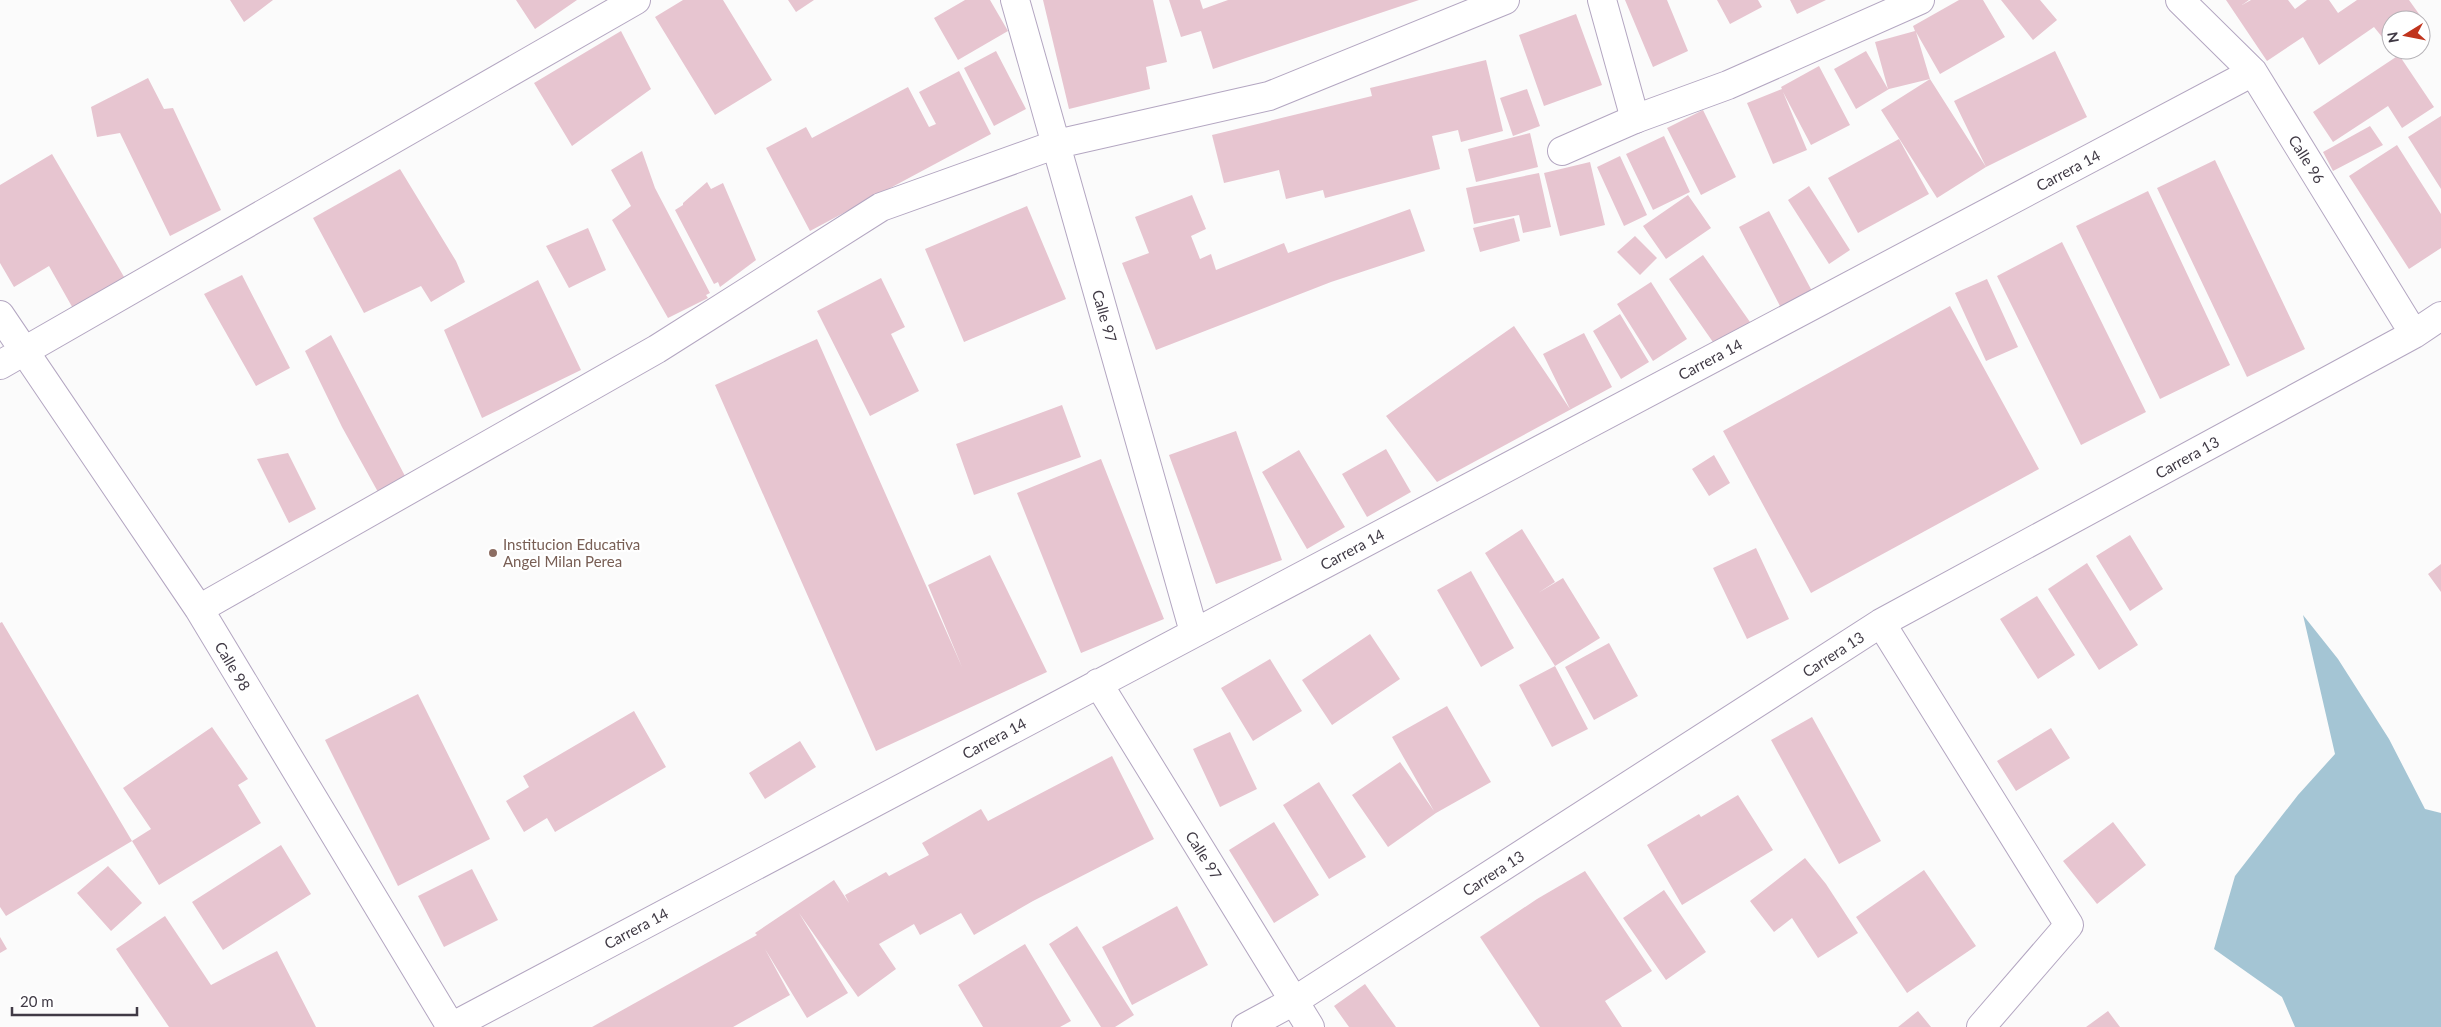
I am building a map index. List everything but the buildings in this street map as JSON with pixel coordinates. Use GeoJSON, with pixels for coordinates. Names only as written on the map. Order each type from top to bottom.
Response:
{"type":"FeatureCollection","features":[{"type":"Feature","properties":{"kind":"street"},"geometry":{"type":"LineString","coordinates":[[0,365],[636,0]]}},
{"type":"Feature","properties":{"kind":"street","name":"Calle 97"},"geometry":{"type":"LineString","coordinates":[[1015,0],[1194,632]]}},
{"type":"Feature","properties":{"kind":"street"},"geometry":{"type":"LineString","coordinates":[[199,609],[657,349],[881,207],[1056,144],[1269,96],[1505,0]]}},
{"type":"Feature","properties":{"kind":"street"},"geometry":{"type":"LineString","coordinates":[[1602,0],[1635,119]]}},
{"type":"Feature","properties":{"kind":"street"},"geometry":{"type":"LineString","coordinates":[[1562,151],[1635,119],[1728,85],[1920,0]]}},
{"type":"Feature","properties":{"kind":"street","name":"Calle 96"},"geometry":{"type":"LineString","coordinates":[[2180,0],[2253,72],[2414,334]]}},
{"type":"Feature","properties":{"kind":"street","name":"Carrera 14"},"geometry":{"type":"LineString","coordinates":[[451,1027],[2253,72]]}},
{"type":"Feature","properties":{"kind":"street","name":"Calle 98"},"geometry":{"type":"LineString","coordinates":[[0,315],[199,609],[451,1027]]}},
{"type":"Feature","properties":{"kind":"street","name":"Carrera 13"},"geometry":{"type":"LineString","coordinates":[[1246,1027],[1294,1001],[1881,623],[2414,334],[2441,316]]}},
{"type":"Feature","properties":{"kind":"street"},"geometry":{"type":"LineString","coordinates":[[1881,623],[2069,925],[1981,1027]]}},
{"type":"Feature","properties":{"kind":"street","name":"Calle 97"},"geometry":{"type":"LineString","coordinates":[[1098,683],[1310,1027]]}},
{"type":"Feature","properties":{"kind":"water"},"geometry":{"type":"Polygon","coordinates":[[[2303,615],[2338,659],[2389,739],[2425,809],[2441,813],[2441,1027],[2295,1027],[2282,997],[2214,949],[2235,876],[2298,795],[2335,754],[2303,615]]]}},
{"type":"Feature","properties":{"kind":"place","name":"Institucion Educativa Angel Milan Perea"},"geometry":{"type":"Point","coordinates":[493,553]}}]}
